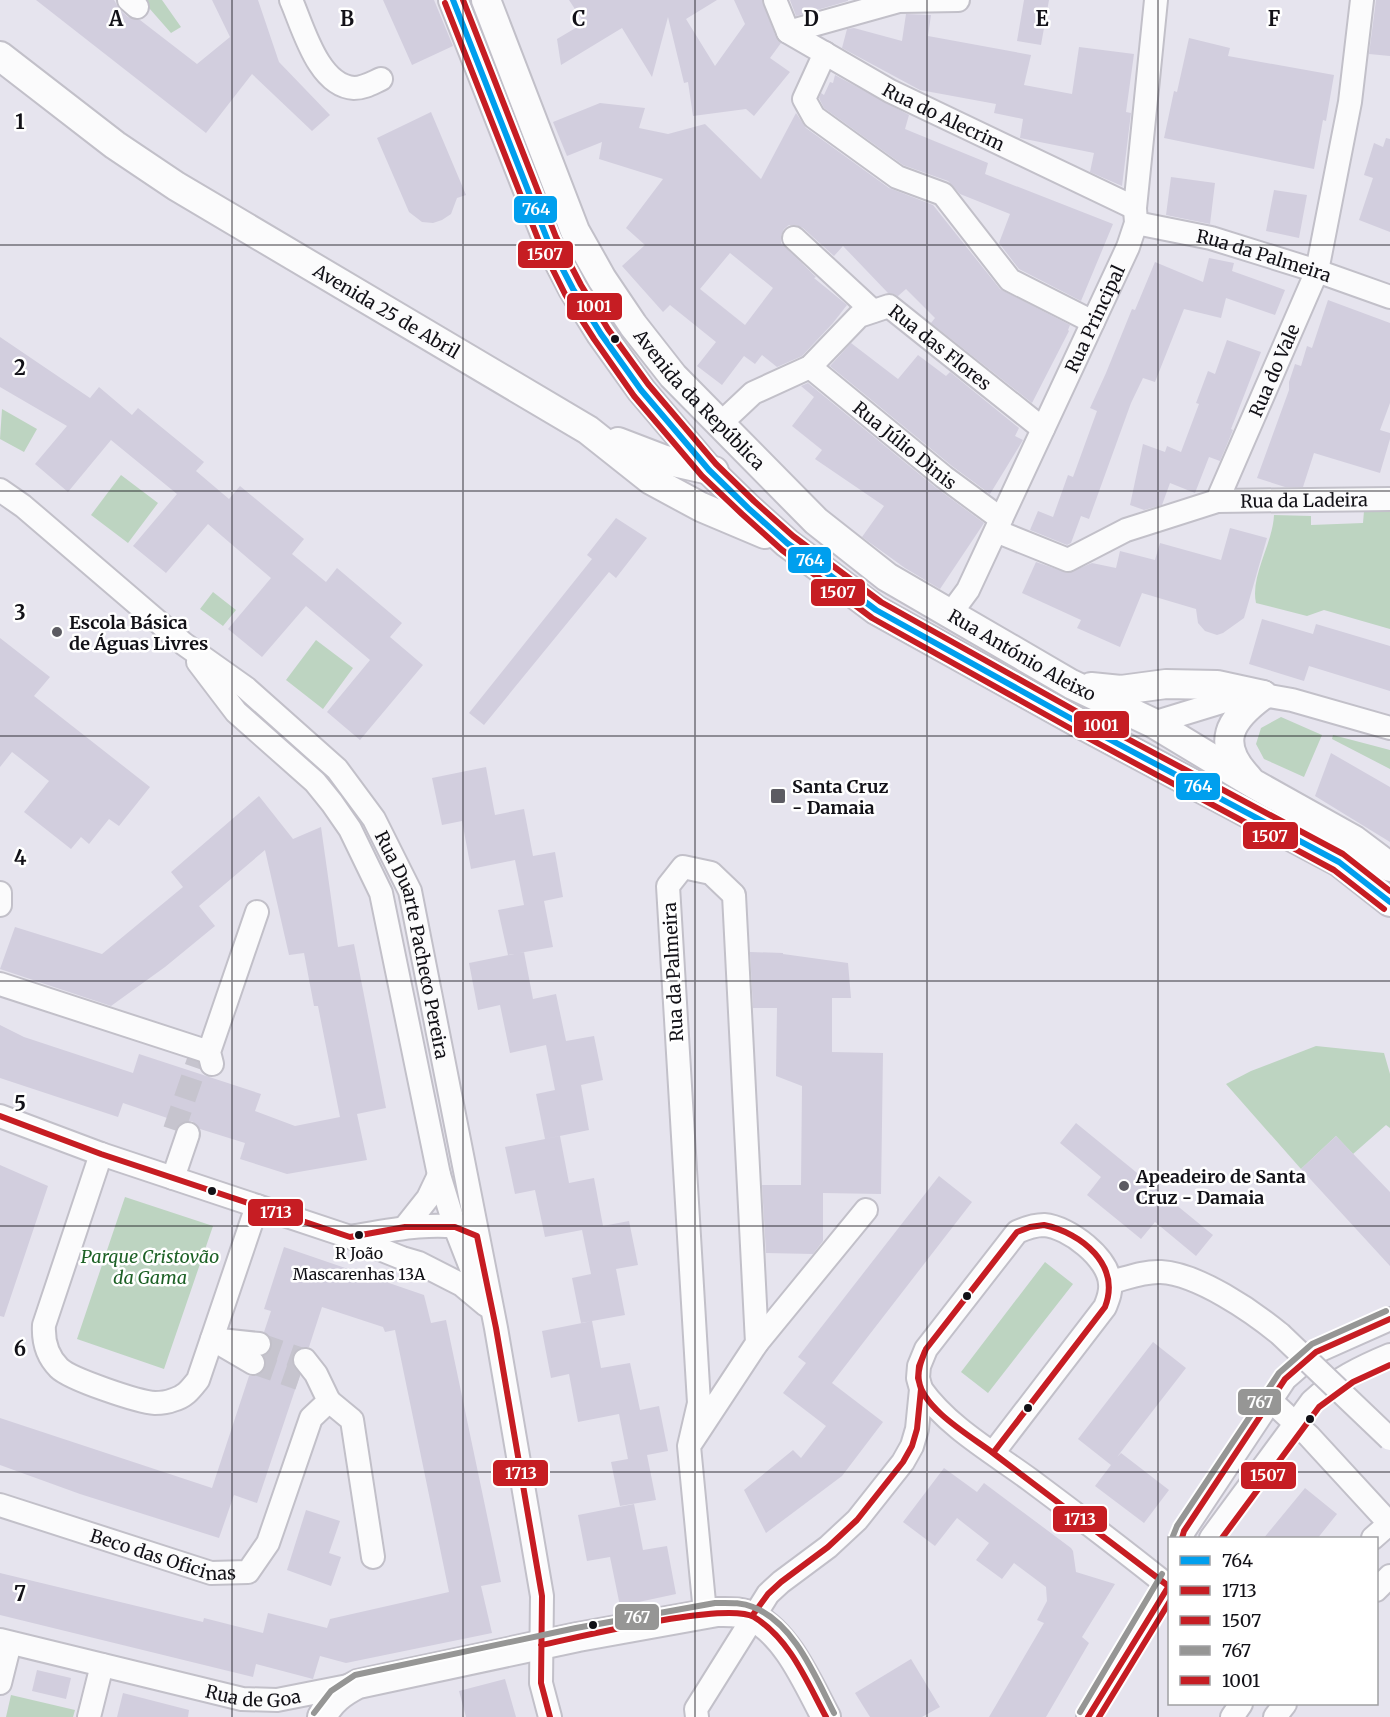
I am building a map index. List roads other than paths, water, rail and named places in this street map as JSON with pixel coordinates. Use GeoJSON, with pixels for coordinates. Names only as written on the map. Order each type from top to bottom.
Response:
{"type":"FeatureCollection","features":[{"type":"Feature","properties":{"kind":"street"},"geometry":{"type":"LineString","coordinates":[[291,0],[320,68],[333,80],[353,88],[368,86],[381,79]]}},
{"type":"Feature","properties":{"kind":"street","name":"Avenida da República"},"geometry":{"type":"LineString","coordinates":[[453,0],[548,241],[573,289],[601,334],[641,390],[709,470],[787,543]]}},
{"type":"Feature","properties":{"kind":"street","name":"Avenida da República"},"geometry":{"type":"LineString","coordinates":[[486,0],[575,231],[602,279],[633,325],[673,375],[816,521]]}},
{"type":"Feature","properties":{"kind":"street"},"geometry":{"type":"LineString","coordinates":[[775,0],[788,32],[899,1],[958,0]]}},
{"type":"Feature","properties":{"kind":"street","name":"Rua Principal"},"geometry":{"type":"LineString","coordinates":[[951,614],[968,590],[1128,247],[1135,215],[1156,0]]}},
{"type":"Feature","properties":{"kind":"street","name":"Rua do Vale"},"geometry":{"type":"LineString","coordinates":[[1217,501],[1317,271],[1350,102],[1362,0]]}},
{"type":"Feature","properties":{"kind":"street","name":"Rua do Alecrim"},"geometry":{"type":"LineString","coordinates":[[788,32],[890,91],[1135,215]]}},
{"type":"Feature","properties":{"kind":"street"},"geometry":{"type":"LineString","coordinates":[[825,53],[804,99],[814,117],[897,177],[943,194],[1010,280],[1093,322]]}},
{"type":"Feature","properties":{"kind":"street","name":"Avenida 25 de Abril"},"geometry":{"type":"LineString","coordinates":[[0,56],[115,145],[176,186],[588,430],[651,480],[701,507],[787,543]]}},
{"type":"Feature","properties":{"kind":"street","name":"Rua da Palmeira"},"geometry":{"type":"LineString","coordinates":[[1135,215],[1317,271],[1390,297]]}},
{"type":"Feature","properties":{"kind":"street"},"geometry":{"type":"LineString","coordinates":[[794,238],[873,312]]}},
{"type":"Feature","properties":{"kind":"street","name":"Rua das Flores"},"geometry":{"type":"LineString","coordinates":[[720,424],[753,393],[810,367],[859,316],[889,306],[1043,429]]}},
{"type":"Feature","properties":{"kind":"street","name":"Rua Júlio Dinis"},"geometry":{"type":"LineString","coordinates":[[810,367],[944,477],[998,525]]}},
{"type":"Feature","properties":{"kind":"street"},"geometry":{"type":"LineString","coordinates":[[588,430],[665,460],[748,482],[816,521]]}},
{"type":"Feature","properties":{"kind":"street","name":"Rua Duarte Pacheco Pereira"},"geometry":{"type":"LineString","coordinates":[[0,490],[23,506],[184,644],[246,688],[337,769],[374,819],[410,891],[465,1236],[486,1305],[496,1328]]}},
{"type":"Feature","properties":{"kind":"street","name":"Rua da Ladeira"},"geometry":{"type":"LineString","coordinates":[[1217,501],[1388,493]]}},
{"type":"Feature","properties":{"kind":"street"},"geometry":{"type":"LineString","coordinates":[[998,525],[1068,560],[1126,530],[1217,501]]}},
{"type":"Feature","properties":{"kind":"street","name":"Rua António Aleixo"},"geometry":{"type":"LineString","coordinates":[[816,521],[887,577],[1071,684],[1154,723],[1254,784],[1354,840],[1390,867]]}},
{"type":"Feature","properties":{"kind":"street","name":"Rua António Aleixo"},"geometry":{"type":"LineString","coordinates":[[787,543],[876,610],[1079,723],[1339,862],[1390,902]]}},
{"type":"Feature","properties":{"kind":"street","name":"Rua Duarte Pacheco Pereira"},"geometry":{"type":"LineString","coordinates":[[184,644],[236,712],[315,782],[332,803],[350,829],[381,893],[439,1175],[465,1236],[496,1328],[542,1596],[541,1683],[550,1717]]}},
{"type":"Feature","properties":{"kind":"street"},"geometry":{"type":"LineString","coordinates":[[1071,684],[1121,690],[1166,684],[1217,685],[1292,700],[1390,728]]}},
{"type":"Feature","properties":{"kind":"street"},"geometry":{"type":"LineString","coordinates":[[1079,723],[1113,727],[1154,723],[1225,701],[1263,695]]}},
{"type":"Feature","properties":{"kind":"street"},"geometry":{"type":"LineString","coordinates":[[1254,784],[1239,769],[1232,755],[1229,737],[1235,719],[1263,695]]}},
{"type":"Feature","properties":{"kind":"street","name":"Rua da Palmeira"},"geometry":{"type":"LineString","coordinates":[[705,1613],[689,1446],[699,1403],[668,886],[682,867],[711,873],[734,895],[757,1343]]}},
{"type":"Feature","properties":{"kind":"street"},"geometry":{"type":"LineString","coordinates":[[0,984],[206,1059],[257,912]]}},
{"type":"Feature","properties":{"kind":"street"},"geometry":{"type":"LineString","coordinates":[[0,1116],[101,1154],[350,1237],[419,1263],[462,1285],[486,1305]]}},
{"type":"Feature","properties":{"kind":"street"},"geometry":{"type":"LineString","coordinates":[[166,1175],[181,1132]]}},
{"type":"Feature","properties":{"kind":"street"},"geometry":{"type":"LineString","coordinates":[[101,1154],[44,1326],[43,1340],[49,1356],[59,1369],[72,1377],[140,1400],[154,1403],[172,1401],[187,1394],[198,1380],[257,1206]]}},
{"type":"Feature","properties":{"kind":"street"},"geometry":{"type":"LineString","coordinates":[[405,1227],[428,1198],[439,1175]]}},
{"type":"Feature","properties":{"kind":"street"},"geometry":{"type":"LineString","coordinates":[[689,1446],[757,1343],[866,1210]]}},
{"type":"Feature","properties":{"kind":"street"},"geometry":{"type":"LineString","coordinates":[[993,1453],[1105,1307],[1110,1295],[1111,1282],[1104,1265],[1087,1246],[1064,1230],[1041,1225],[1017,1232],[926,1349],[919,1366],[918,1378],[921,1389],[931,1403],[954,1423],[993,1453],[1168,1581]]}},
{"type":"Feature","properties":{"kind":"street"},"geometry":{"type":"LineString","coordinates":[[350,1237],[405,1227],[465,1236]]}},
{"type":"Feature","properties":{"kind":"street"},"geometry":{"type":"LineString","coordinates":[[419,1263],[434,1260],[465,1236]]}},
{"type":"Feature","properties":{"kind":"street"},"geometry":{"type":"LineString","coordinates":[[1111,1282],[1148,1273],[1163,1272],[1188,1279],[1222,1294],[1254,1313],[1280,1334],[1390,1439]]}},
{"type":"Feature","properties":{"kind":"street"},"geometry":{"type":"LineString","coordinates":[[1182,1537],[1184,1531],[1285,1379],[1316,1352],[1390,1319]]}},
{"type":"Feature","properties":{"kind":"street"},"geometry":{"type":"LineString","coordinates":[[212,1339],[256,1354]]}},
{"type":"Feature","properties":{"kind":"street"},"geometry":{"type":"LineString","coordinates":[[1212,1537],[1312,1401],[1328,1387],[1355,1371],[1390,1355]]}},
{"type":"Feature","properties":{"kind":"street"},"geometry":{"type":"LineString","coordinates":[[306,1371],[329,1401],[352,1420],[373,1557]]}},
{"type":"Feature","properties":{"kind":"street"},"geometry":{"type":"LineString","coordinates":[[697,1717],[696,1709],[752,1616],[768,1594],[828,1547],[857,1520],[903,1462],[912,1446],[917,1429],[921,1389]]}},
{"type":"Feature","properties":{"kind":"street"},"geometry":{"type":"LineString","coordinates":[[1270,1400],[1295,1423],[1390,1523],[1375,1537]]}},
{"type":"Feature","properties":{"kind":"street","name":"Beco das Oficinas"},"geometry":{"type":"LineString","coordinates":[[0,1505],[211,1573],[248,1572],[268,1543],[311,1418],[329,1401]]}},
{"type":"Feature","properties":{"kind":"street"},"geometry":{"type":"LineString","coordinates":[[1378,1589],[1390,1576]]}},
{"type":"Feature","properties":{"kind":"street"},"geometry":{"type":"LineString","coordinates":[[1088,1717],[1168,1584]]}},
{"type":"Feature","properties":{"kind":"street","name":"Rua de Goa"},"geometry":{"type":"LineString","coordinates":[[5,1641],[242,1700],[260,1701],[277,1700],[358,1684],[705,1613],[738,1612],[752,1616]]}},
{"type":"Feature","properties":{"kind":"street"},"geometry":{"type":"LineString","coordinates":[[752,1616],[769,1628],[790,1653],[826,1717]]}},
{"type":"Feature","properties":{"kind":"street"},"geometry":{"type":"LineString","coordinates":[[0,1683],[5,1641]]}},
{"type":"Feature","properties":{"kind":"street"},"geometry":{"type":"LineString","coordinates":[[89,1717],[102,1665]]}},
{"type":"Feature","properties":{"kind":"street"},"geometry":{"type":"LineString","coordinates":[[322,1717],[333,1700],[343,1691],[358,1684]]}},
{"type":"Feature","properties":{"kind":"street"},"geometry":{"type":"LineString","coordinates":[[1275,1717],[1284,1705]]}},
{"type":"Feature","properties":{"kind":"tunnel"},"geometry":{"type":"LineString","coordinates":[[174,1130],[198,1060]]}},
{"type":"Feature","properties":{"kind":"tunnel"},"geometry":{"type":"LineString","coordinates":[[259,1344],[305,1360]]}},
{"type":"Feature","properties":{"kind":"tunnel"},"geometry":{"type":"LineString","coordinates":[[253,1363],[299,1379]]}},
{"type":"Feature","properties":{"kind":"place","name":"Escola Básica de Águas Livres"},"geometry":{"type":"Point","coordinates":[57,632]}},
{"type":"Feature","properties":{"kind":"place","name":"Santa Cruz - Damaia"},"geometry":{"type":"Point","coordinates":[778,796]}},
{"type":"Feature","properties":{"kind":"place","name":"Apeadeiro de Santa Cruz - Damaia"},"geometry":{"type":"Point","coordinates":[1124,1186]}},
{"type":"Feature","properties":{"kind":"place","name":"R João Mascarenhas 13A"},"geometry":{"type":"Point","coordinates":[359,1235]}},
{"type":"Feature","properties":{"kind":"park label","name":"Parque Cristovão da Gama"},"geometry":{"type":"Point","coordinates":[150,1266]}}]}
